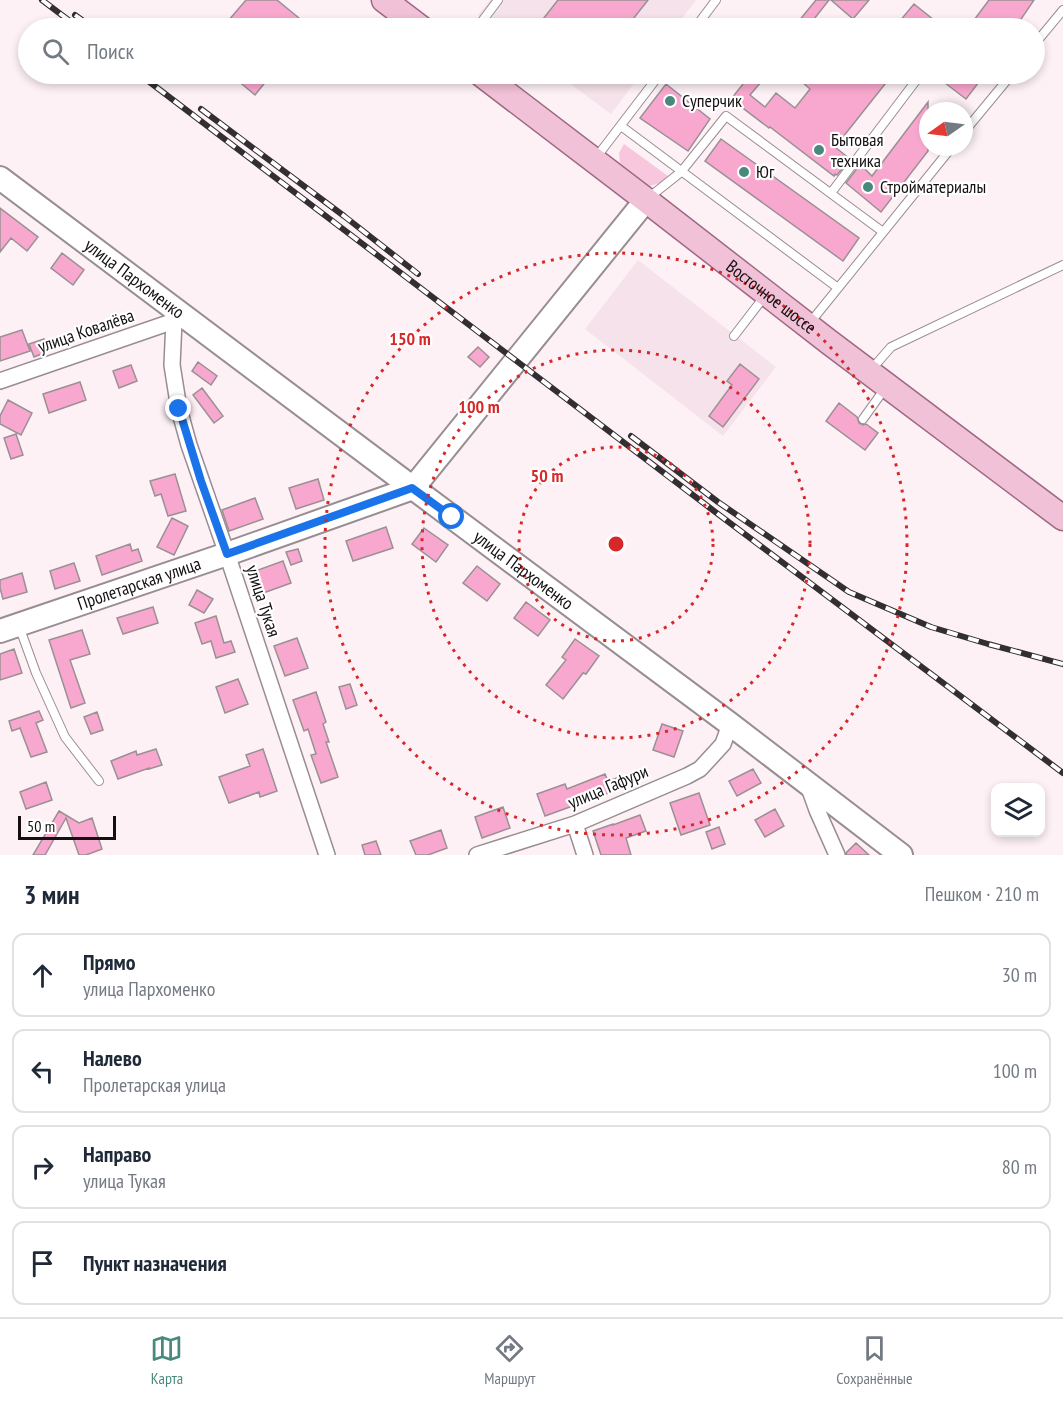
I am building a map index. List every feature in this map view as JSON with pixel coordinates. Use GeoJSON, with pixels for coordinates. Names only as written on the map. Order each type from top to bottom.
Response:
{"type":"FeatureCollection","features":[{"type":"Feature","properties":{"kind":"main road"},"geometry":{"type":"LineString","coordinates":[[384,0],[408,18]]}},
{"type":"Feature","properties":{"kind":"main road","name":"Восточное шоссе"},"geometry":{"type":"LineString","coordinates":[[494,84],[1063,518]]}},
{"type":"Feature","properties":{"kind":"main road","name":"улица Пархоменко"},"geometry":{"type":"LineString","coordinates":[[0,178],[178,317],[730,724],[901,855]]}},
{"type":"Feature","properties":{"kind":"main road"},"geometry":{"type":"LineString","coordinates":[[412,488],[646,200]]}},
{"type":"Feature","properties":{"kind":"main road","name":"Пролетарская улица"},"geometry":{"type":"LineString","coordinates":[[9,628],[412,488]]}},
{"type":"Feature","properties":{"kind":"street","name":"улица Ковалёва"},"geometry":{"type":"LineString","coordinates":[[0,381],[178,317]]}},
{"type":"Feature","properties":{"kind":"street","name":"улица Тукая"},"geometry":{"type":"LineString","coordinates":[[178,317],[172,365],[179,409],[195,463],[327,855]]}},
{"type":"Feature","properties":{"kind":"street","name":"улица Гафури"},"geometry":{"type":"LineString","coordinates":[[477,855],[575,824],[687,776],[700,769],[723,744],[730,724]]}},
{"type":"Feature","properties":{"kind":"street"},"geometry":{"type":"LineString","coordinates":[[808,785],[837,855]]}},
{"type":"Feature","properties":{"kind":"street"},"geometry":{"type":"LineString","coordinates":[[575,824],[585,855]]}},
{"type":"Feature","properties":{"kind":"lane"},"geometry":{"type":"LineString","coordinates":[[484,18],[498,0]]}},
{"type":"Feature","properties":{"kind":"lane"},"geometry":{"type":"LineString","coordinates":[[702,18],[716,0]]}},
{"type":"Feature","properties":{"kind":"lane"},"geometry":{"type":"LineString","coordinates":[[1045,32],[1063,10]]}},
{"type":"Feature","properties":{"kind":"lane"},"geometry":{"type":"LineString","coordinates":[[594,160],[652,84]]}},
{"type":"Feature","properties":{"kind":"lane"},"geometry":{"type":"LineString","coordinates":[[831,193],[913,84]]}},
{"type":"Feature","properties":{"kind":"lane"},"geometry":{"type":"LineString","coordinates":[[973,121],[1004,84]]}},
{"type":"Feature","properties":{"kind":"lane"},"geometry":{"type":"LineString","coordinates":[[646,200],[681,172],[726,116],[883,232]]}},
{"type":"Feature","properties":{"kind":"lane"},"geometry":{"type":"LineString","coordinates":[[621,126],[838,288]]}},
{"type":"Feature","properties":{"kind":"lane"},"geometry":{"type":"LineString","coordinates":[[808,325],[945,156]]}},
{"type":"Feature","properties":{"kind":"lane"},"geometry":{"type":"LineString","coordinates":[[863,419],[891,347],[1063,265]]}},
{"type":"Feature","properties":{"kind":"lane"},"geometry":{"type":"LineString","coordinates":[[734,336],[766,293]]}},
{"type":"Feature","properties":{"kind":"lane"},"geometry":{"type":"LineString","coordinates":[[9,628],[36,674],[64,737],[99,781]]}},
{"type":"Feature","properties":{"kind":"shaded area"},"geometry":{"type":"Polygon","coordinates":[[[490,0],[696,0],[682,18],[482,18],[478,15],[490,0]]]}},
{"type":"Feature","properties":{"kind":"shaded area"},"geometry":{"type":"Polygon","coordinates":[[[570,84],[634,84],[611,114],[570,84]]]}},
{"type":"Feature","properties":{"kind":"shaded area"},"geometry":{"type":"Polygon","coordinates":[[[624,144],[668,176],[663,182],[650,186],[620,163],[619,153],[624,144]]]}},
{"type":"Feature","properties":{"kind":"shaded area"},"geometry":{"type":"Polygon","coordinates":[[[638,260],[776,367],[723,436],[585,329],[638,260]]]}},
{"type":"Feature","properties":{"kind":"building"},"geometry":{"type":"Polygon","coordinates":[[[246,0],[277,0],[299,18],[231,18],[246,0]]]}},
{"type":"Feature","properties":{"kind":"building"},"geometry":{"type":"Polygon","coordinates":[[[558,0],[648,0],[634,18],[544,18],[558,0]]]}},
{"type":"Feature","properties":{"kind":"building"},"geometry":{"type":"Polygon","coordinates":[[[816,0],[829,0],[815,18],[801,18],[816,0]]]}},
{"type":"Feature","properties":{"kind":"building"},"geometry":{"type":"Polygon","coordinates":[[[831,0],[869,0],[852,18],[831,0]]]}},
{"type":"Feature","properties":{"kind":"building"},"geometry":{"type":"Polygon","coordinates":[[[989,0],[1034,0],[1022,18],[976,18],[989,0]]]}},
{"type":"Feature","properties":{"kind":"building"},"geometry":{"type":"Polygon","coordinates":[[[914,4],[932,18],[902,18],[914,4]]]}},
{"type":"Feature","properties":{"kind":"building"},"geometry":{"type":"Polygon","coordinates":[[[242,84],[264,84],[255,95],[242,84]]]}},
{"type":"Feature","properties":{"kind":"building","name":"Суперчик"},"geometry":{"type":"Polygon","coordinates":[[[666,84],[710,119],[688,151],[640,118],[666,84]]]}},
{"type":"Feature","properties":{"kind":"building"},"geometry":{"type":"Polygon","coordinates":[[[743,84],[759,84],[750,95],[765,107],[776,93],[795,108],[810,89],[804,84],[885,84],[835,147],[850,159],[834,176],[731,99],[743,84]]]}},
{"type":"Feature","properties":{"kind":"building"},"geometry":{"type":"Polygon","coordinates":[[[946,84],[977,84],[966,99],[946,84]]]}},
{"type":"Feature","properties":{"kind":"building"},"geometry":{"type":"Polygon","coordinates":[[[919,114],[919,156],[924,156],[881,212],[846,183],[859,166],[872,176],[919,114]]]}},
{"type":"Feature","properties":{"kind":"building"},"geometry":{"type":"Polygon","coordinates":[[[721,139],[859,238],[843,261],[705,161],[721,139]]]}},
{"type":"Feature","properties":{"kind":"building"},"geometry":{"type":"Polygon","coordinates":[[[0,208],[38,237],[27,251],[11,238],[0,252],[0,208]]]}},
{"type":"Feature","properties":{"kind":"building"},"geometry":{"type":"Polygon","coordinates":[[[62,253],[84,270],[73,285],[51,268],[62,253]]]}},
{"type":"Feature","properties":{"kind":"building"},"geometry":{"type":"Polygon","coordinates":[[[22,330],[30,351],[0,361],[0,337],[22,330]]]}},
{"type":"Feature","properties":{"kind":"building"},"geometry":{"type":"Polygon","coordinates":[[[44,339],[49,351],[34,357],[29,344],[44,339]]]}},
{"type":"Feature","properties":{"kind":"building"},"geometry":{"type":"Polygon","coordinates":[[[478,347],[489,357],[480,367],[468,357],[478,347]]]}},
{"type":"Feature","properties":{"kind":"building"},"geometry":{"type":"Polygon","coordinates":[[[198,362],[217,376],[211,385],[192,371],[198,362]]]}},
{"type":"Feature","properties":{"kind":"building"},"geometry":{"type":"Polygon","coordinates":[[[740,364],[759,379],[723,427],[709,416],[732,385],[727,381],[740,364]]]}},
{"type":"Feature","properties":{"kind":"building"},"geometry":{"type":"Polygon","coordinates":[[[131,365],[137,381],[119,388],[113,371],[131,365]]]}},
{"type":"Feature","properties":{"kind":"building"},"geometry":{"type":"Polygon","coordinates":[[[80,382],[86,400],[49,413],[43,394],[80,382]]]}},
{"type":"Feature","properties":{"kind":"building"},"geometry":{"type":"Polygon","coordinates":[[[202,388],[223,416],[214,423],[193,395],[202,388]]]}},
{"type":"Feature","properties":{"kind":"building"},"geometry":{"type":"Polygon","coordinates":[[[8,400],[32,413],[21,435],[0,424],[0,416],[8,400]]]}},
{"type":"Feature","properties":{"kind":"building"},"geometry":{"type":"Polygon","coordinates":[[[839,403],[857,417],[859,423],[866,424],[878,433],[865,450],[826,421],[839,403]]]}},
{"type":"Feature","properties":{"kind":"building"},"geometry":{"type":"Polygon","coordinates":[[[16,434],[23,455],[11,459],[4,438],[16,434]]]}},
{"type":"Feature","properties":{"kind":"building"},"geometry":{"type":"Polygon","coordinates":[[[175,474],[186,511],[168,516],[161,494],[155,496],[150,481],[175,474]]]}},
{"type":"Feature","properties":{"kind":"building"},"geometry":{"type":"Polygon","coordinates":[[[318,479],[324,500],[296,509],[289,488],[318,479]]]}},
{"type":"Feature","properties":{"kind":"building"},"geometry":{"type":"Polygon","coordinates":[[[255,498],[263,519],[229,531],[222,510],[255,498]]]}},
{"type":"Feature","properties":{"kind":"building"},"geometry":{"type":"Polygon","coordinates":[[[172,518],[188,526],[174,555],[157,547],[172,518]]]}},
{"type":"Feature","properties":{"kind":"building"},"geometry":{"type":"Polygon","coordinates":[[[386,527],[393,548],[353,561],[346,541],[386,527]]]}},
{"type":"Feature","properties":{"kind":"building"},"geometry":{"type":"Polygon","coordinates":[[[424,528],[448,545],[436,562],[412,544],[424,528]]]}},
{"type":"Feature","properties":{"kind":"building"},"geometry":{"type":"Polygon","coordinates":[[[130,544],[132,551],[138,549],[142,561],[102,575],[96,556],[130,544]]]}},
{"type":"Feature","properties":{"kind":"building"},"geometry":{"type":"Polygon","coordinates":[[[298,549],[302,561],[291,565],[286,552],[298,549]]]}},
{"type":"Feature","properties":{"kind":"building"},"geometry":{"type":"Polygon","coordinates":[[[283,561],[291,583],[255,596],[247,574],[283,561]]]}},
{"type":"Feature","properties":{"kind":"building"},"geometry":{"type":"Polygon","coordinates":[[[74,563],[80,581],[55,589],[50,571],[74,563]]]}},
{"type":"Feature","properties":{"kind":"building"},"geometry":{"type":"Polygon","coordinates":[[[477,566],[500,584],[487,601],[463,583],[477,566]]]}},
{"type":"Feature","properties":{"kind":"building"},"geometry":{"type":"Polygon","coordinates":[[[22,573],[27,592],[3,599],[0,580],[22,573]]]}},
{"type":"Feature","properties":{"kind":"building"},"geometry":{"type":"Polygon","coordinates":[[[197,590],[213,599],[204,613],[189,605],[197,590]]]}},
{"type":"Feature","properties":{"kind":"building"},"geometry":{"type":"Polygon","coordinates":[[[526,602],[550,620],[538,636],[514,618],[526,602]]]}},
{"type":"Feature","properties":{"kind":"building"},"geometry":{"type":"Polygon","coordinates":[[[153,607],[158,623],[123,634],[117,618],[153,607]]]}},
{"type":"Feature","properties":{"kind":"building"},"geometry":{"type":"Polygon","coordinates":[[[216,616],[224,643],[231,641],[235,652],[216,658],[211,641],[202,644],[195,623],[216,616]]]}},
{"type":"Feature","properties":{"kind":"building"},"geometry":{"type":"Polygon","coordinates":[[[82,630],[90,654],[70,660],[85,703],[71,708],[49,640],[82,630]]]}},
{"type":"Feature","properties":{"kind":"building"},"geometry":{"type":"Polygon","coordinates":[[[297,638],[308,668],[285,676],[274,646],[297,638]]]}},
{"type":"Feature","properties":{"kind":"building"},"geometry":{"type":"Polygon","coordinates":[[[575,639],[599,656],[563,699],[546,685],[566,660],[562,657],[575,639]]]}},
{"type":"Feature","properties":{"kind":"building"},"geometry":{"type":"Polygon","coordinates":[[[14,649],[22,673],[0,680],[0,654],[14,649]]]}},
{"type":"Feature","properties":{"kind":"building"},"geometry":{"type":"Polygon","coordinates":[[[238,679],[248,704],[225,713],[216,687],[238,679]]]}},
{"type":"Feature","properties":{"kind":"building"},"geometry":{"type":"Polygon","coordinates":[[[350,684],[357,705],[346,709],[339,687],[350,684]]]}},
{"type":"Feature","properties":{"kind":"building"},"geometry":{"type":"Polygon","coordinates":[[[316,692],[326,722],[323,724],[329,742],[326,742],[338,777],[321,783],[311,755],[316,754],[308,729],[304,731],[293,700],[316,692]]]}},
{"type":"Feature","properties":{"kind":"building"},"geometry":{"type":"Polygon","coordinates":[[[39,711],[43,720],[36,723],[47,752],[31,757],[20,728],[12,731],[9,721],[39,711]]]}},
{"type":"Feature","properties":{"kind":"building"},"geometry":{"type":"Polygon","coordinates":[[[97,712],[103,730],[91,734],[84,717],[97,712]]]}},
{"type":"Feature","properties":{"kind":"building"},"geometry":{"type":"Polygon","coordinates":[[[662,724],[683,731],[674,757],[653,750],[662,724]]]}},
{"type":"Feature","properties":{"kind":"building"},"geometry":{"type":"Polygon","coordinates":[[[156,749],[162,765],[118,779],[111,761],[136,751],[137,755],[156,749]]]}},
{"type":"Feature","properties":{"kind":"building"},"geometry":{"type":"Polygon","coordinates":[[[263,749],[277,791],[260,797],[259,792],[229,803],[219,777],[250,766],[246,755],[263,749]]]}},
{"type":"Feature","properties":{"kind":"building"},"geometry":{"type":"Polygon","coordinates":[[[753,769],[761,783],[737,796],[729,781],[753,769]]]}},
{"type":"Feature","properties":{"kind":"building"},"geometry":{"type":"Polygon","coordinates":[[[632,773],[636,783],[545,816],[537,794],[565,784],[567,789],[605,774],[608,781],[632,773]]]}},
{"type":"Feature","properties":{"kind":"building"},"geometry":{"type":"Polygon","coordinates":[[[46,782],[52,800],[26,809],[20,792],[46,782]]]}},
{"type":"Feature","properties":{"kind":"building"},"geometry":{"type":"Polygon","coordinates":[[[699,793],[710,825],[681,835],[670,803],[699,793]]]}},
{"type":"Feature","properties":{"kind":"building"},"geometry":{"type":"Polygon","coordinates":[[[503,807],[510,828],[482,838],[475,817],[503,807]]]}},
{"type":"Feature","properties":{"kind":"building"},"geometry":{"type":"Polygon","coordinates":[[[775,809],[784,826],[765,837],[755,820],[775,809]]]}},
{"type":"Feature","properties":{"kind":"building"},"geometry":{"type":"Polygon","coordinates":[[[59,811],[79,823],[92,818],[102,849],[79,855],[66,818],[45,855],[33,855],[59,811]]]}},
{"type":"Feature","properties":{"kind":"building"},"geometry":{"type":"Polygon","coordinates":[[[640,815],[646,831],[626,838],[631,855],[601,855],[593,831],[640,815]]]}},
{"type":"Feature","properties":{"kind":"building"},"geometry":{"type":"Polygon","coordinates":[[[719,827],[725,844],[712,849],[706,832],[719,827]]]}},
{"type":"Feature","properties":{"kind":"building"},"geometry":{"type":"Polygon","coordinates":[[[441,830],[447,848],[428,855],[416,855],[410,841],[441,830]]]}},
{"type":"Feature","properties":{"kind":"building"},"geometry":{"type":"Polygon","coordinates":[[[376,841],[381,855],[365,855],[362,845],[376,841]]]}},
{"type":"Feature","properties":{"kind":"building"},"geometry":{"type":"Polygon","coordinates":[[[856,843],[869,855],[847,855],[846,853],[856,843]]]}},
{"type":"Feature","properties":{"kind":"railway"},"geometry":{"type":"LineString","coordinates":[[42,0],[66,18]]}},
{"type":"Feature","properties":{"kind":"railway"},"geometry":{"type":"LineString","coordinates":[[75,15],[79,18]]}},
{"type":"Feature","properties":{"kind":"railway"},"geometry":{"type":"LineString","coordinates":[[152,84],[1063,773]]}},
{"type":"Feature","properties":{"kind":"railway"},"geometry":{"type":"LineString","coordinates":[[201,109],[418,274]]}},
{"type":"Feature","properties":{"kind":"railway"},"geometry":{"type":"LineString","coordinates":[[631,436],[718,502],[849,592],[931,627],[1063,664]]}},
{"type":"Feature","properties":{"kind":"place","name":"Суперчик"},"geometry":{"type":"Point","coordinates":[670,101]}},
{"type":"Feature","properties":{"kind":"place","name":"Бытовая техника"},"geometry":{"type":"Point","coordinates":[819,150]}},
{"type":"Feature","properties":{"kind":"place","name":"Юг"},"geometry":{"type":"Point","coordinates":[744,172]}},
{"type":"Feature","properties":{"kind":"place","name":"Стройматериалы"},"geometry":{"type":"Point","coordinates":[868,187]}},
{"type":"Feature","properties":{"kind":"route"},"geometry":{"type":"LineString","coordinates":[[179,409],[189,445],[227,554],[412,488],[452,517]]}}]}
